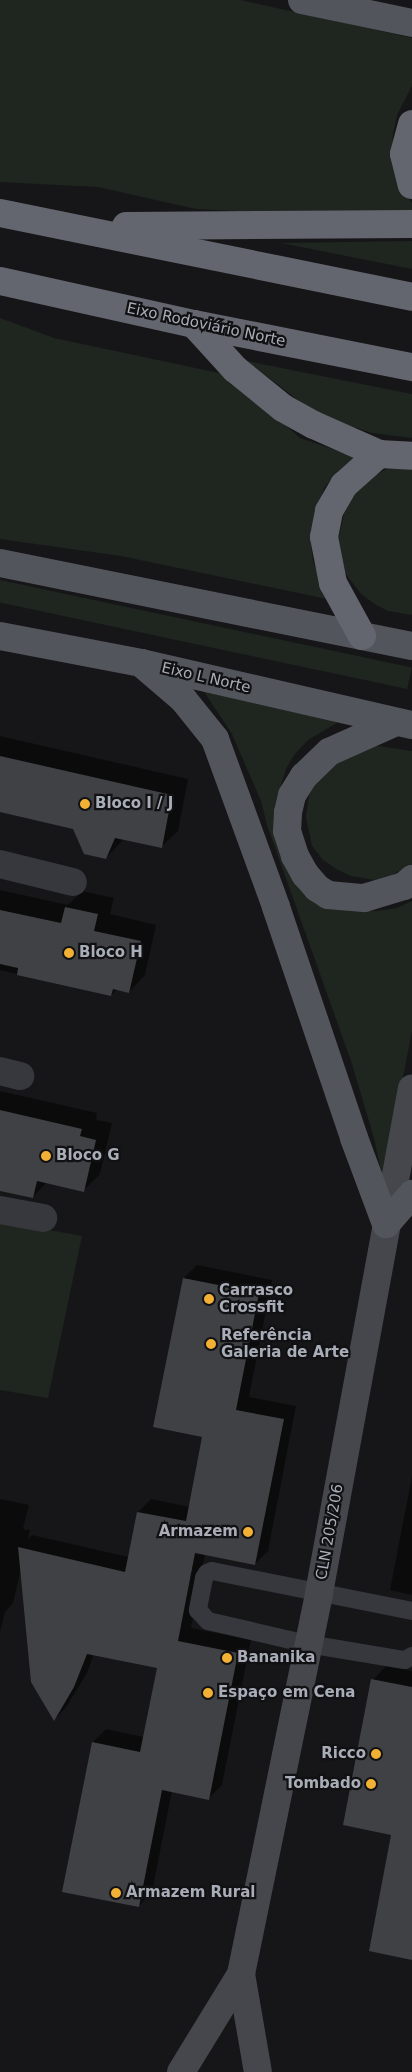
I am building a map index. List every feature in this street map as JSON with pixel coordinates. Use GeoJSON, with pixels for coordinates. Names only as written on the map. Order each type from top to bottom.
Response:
{"type":"FeatureCollection","features":[{"type":"Feature","properties":{"kind":"highway"},"geometry":{"type":"LineString","coordinates":[[412,124],[404,154],[412,185]]}},
{"type":"Feature","properties":{"kind":"highway"},"geometry":{"type":"LineString","coordinates":[[0,213],[412,297]]}},
{"type":"Feature","properties":{"kind":"highway"},"geometry":{"type":"LineString","coordinates":[[74,227],[412,224]]}},
{"type":"Feature","properties":{"kind":"highway","name":"Eixo Rodoviário Norte"},"geometry":{"type":"LineString","coordinates":[[0,281],[194,324],[412,367]]}},
{"type":"Feature","properties":{"kind":"highway"},"geometry":{"type":"LineString","coordinates":[[194,324],[234,369],[283,408],[314,425],[379,454],[412,456]]}},
{"type":"Feature","properties":{"kind":"highway"},"geometry":{"type":"LineString","coordinates":[[362,636],[333,582],[324,537],[329,511],[344,485],[379,454]]}},
{"type":"Feature","properties":{"kind":"main road"},"geometry":{"type":"LineString","coordinates":[[302,0],[412,23]]}},
{"type":"Feature","properties":{"kind":"main road"},"geometry":{"type":"LineString","coordinates":[[0,563],[412,646]]}},
{"type":"Feature","properties":{"kind":"main road","name":"Eixo L Norte"},"geometry":{"type":"LineString","coordinates":[[0,636],[140,663],[404,723]]}},
{"type":"Feature","properties":{"kind":"main road"},"geometry":{"type":"LineString","coordinates":[[140,663],[183,699],[215,739],[276,907],[354,1138],[386,1224],[412,1194]]}},
{"type":"Feature","properties":{"kind":"main road"},"geometry":{"type":"LineString","coordinates":[[404,723],[329,752],[304,776],[292,795],[287,831],[295,856],[305,874],[317,888],[328,895],[364,898],[404,886],[412,879]]}},
{"type":"Feature","properties":{"kind":"street"},"geometry":{"type":"LineString","coordinates":[[0,864],[72,882]]}},
{"type":"Feature","properties":{"kind":"street","name":"CLN 205/206"},"geometry":{"type":"LineString","coordinates":[[181,2072],[241,1974],[318,1593],[412,1088]]}},
{"type":"Feature","properties":{"kind":"street"},"geometry":{"type":"LineString","coordinates":[[0,1210],[43,1218]]}},
{"type":"Feature","properties":{"kind":"street","name":"CLN 205/206"},"geometry":{"type":"LineString","coordinates":[[241,1974],[258,2072]]}},
{"type":"Feature","properties":{"kind":"lane"},"geometry":{"type":"LineString","coordinates":[[412,1611],[212,1571],[207,1573],[204,1578],[198,1610],[208,1621],[308,1644],[405,1660],[412,1656]]}},
{"type":"Feature","properties":{"kind":"shaded area"},"geometry":{"type":"Polygon","coordinates":[[[0,0],[240,0],[412,38],[412,86],[397,115],[393,134],[392,155],[405,194],[412,203],[412,210],[236,211],[196,209],[98,187],[0,182],[0,0]]]}},
{"type":"Feature","properties":{"kind":"shaded area"},"geometry":{"type":"Polygon","coordinates":[[[412,241],[412,269],[281,243],[412,241]]]}},
{"type":"Feature","properties":{"kind":"shaded area"},"geometry":{"type":"Polygon","coordinates":[[[0,318],[54,338],[219,373],[246,389],[300,438],[355,457],[338,471],[324,488],[310,536],[313,561],[327,599],[121,556],[0,539],[0,318]]]}},
{"type":"Feature","properties":{"kind":"shaded area"},"geometry":{"type":"Polygon","coordinates":[[[247,361],[412,394],[412,438],[372,433],[342,423],[307,407],[247,361]]]}},
{"type":"Feature","properties":{"kind":"shaded area"},"geometry":{"type":"Polygon","coordinates":[[[412,464],[412,615],[388,611],[361,594],[341,568],[337,545],[346,505],[366,479],[387,469],[412,464]]]}},
{"type":"Feature","properties":{"kind":"shaded area"},"geometry":{"type":"Polygon","coordinates":[[[0,580],[412,668],[407,689],[0,602],[0,580]]]}},
{"type":"Feature","properties":{"kind":"shaded area"},"geometry":{"type":"Polygon","coordinates":[[[201,687],[345,718],[308,740],[294,755],[286,769],[276,801],[275,821],[355,910],[376,911],[397,908],[412,901],[412,1031],[383,1180],[374,1138],[351,1061],[267,825],[261,801],[232,734],[201,687]]]}},
{"type":"Feature","properties":{"kind":"shaded area"},"geometry":{"type":"Polygon","coordinates":[[[371,745],[412,751],[412,864],[392,875],[374,880],[351,876],[323,860],[312,846],[306,817],[309,795],[319,771],[371,745]]]}},
{"type":"Feature","properties":{"kind":"shaded area"},"geometry":{"type":"Polygon","coordinates":[[[0,1221],[82,1236],[48,1398],[0,1390],[0,1221]]]}},
{"type":"Feature","properties":{"kind":"building","name":"Bloco I / J"},"geometry":{"type":"Polygon","coordinates":[[[0,756],[172,795],[162,848],[115,838],[106,859],[84,854],[73,829],[0,812],[0,756]]]}},
{"type":"Feature","properties":{"kind":"building","name":"Bloco H"},"geometry":{"type":"Polygon","coordinates":[[[65,907],[98,914],[94,931],[141,941],[129,993],[113,989],[111,996],[17,975],[18,968],[0,964],[0,910],[61,923],[65,907]]]}},
{"type":"Feature","properties":{"kind":"building","name":"Bloco G"},"geometry":{"type":"Polygon","coordinates":[[[0,1110],[82,1129],[80,1136],[96,1140],[84,1192],[37,1181],[33,1198],[0,1191],[0,1110]]]}},
{"type":"Feature","properties":{"kind":"building"},"geometry":{"type":"Polygon","coordinates":[[[183,1278],[259,1293],[236,1410],[284,1419],[255,1565],[195,1553],[178,1641],[238,1653],[209,1800],[162,1790],[139,1907],[62,1892],[92,1742],[140,1752],[157,1668],[87,1654],[74,1687],[54,1721],[31,1682],[18,1547],[125,1572],[137,1512],[186,1521],[202,1437],[153,1427],[183,1278]]]}},
{"type":"Feature","properties":{"kind":"building"},"geometry":{"type":"Polygon","coordinates":[[[371,1679],[412,1687],[412,1960],[369,1951],[391,1835],[343,1825],[371,1679]]]}},
{"type":"Feature","properties":{"kind":"place","name":"Bloco I / J"},"geometry":{"type":"Point","coordinates":[85,804]}},
{"type":"Feature","properties":{"kind":"place","name":"Bloco H"},"geometry":{"type":"Point","coordinates":[69,953]}},
{"type":"Feature","properties":{"kind":"place","name":"Bloco G"},"geometry":{"type":"Point","coordinates":[46,1156]}},
{"type":"Feature","properties":{"kind":"place","name":"Carrasco Crossfit"},"geometry":{"type":"Point","coordinates":[209,1299]}},
{"type":"Feature","properties":{"kind":"place","name":"Referência Galeria de Arte"},"geometry":{"type":"Point","coordinates":[211,1344]}},
{"type":"Feature","properties":{"kind":"place","name":"Armazem"},"geometry":{"type":"Point","coordinates":[248,1532]}},
{"type":"Feature","properties":{"kind":"place","name":"Bananika"},"geometry":{"type":"Point","coordinates":[227,1658]}},
{"type":"Feature","properties":{"kind":"place","name":"Espaço em Cena"},"geometry":{"type":"Point","coordinates":[208,1693]}},
{"type":"Feature","properties":{"kind":"place","name":"Ricco"},"geometry":{"type":"Point","coordinates":[376,1754]}},
{"type":"Feature","properties":{"kind":"place","name":"Tombado"},"geometry":{"type":"Point","coordinates":[371,1784]}},
{"type":"Feature","properties":{"kind":"place","name":"Armazem Rural"},"geometry":{"type":"Point","coordinates":[116,1893]}}]}
